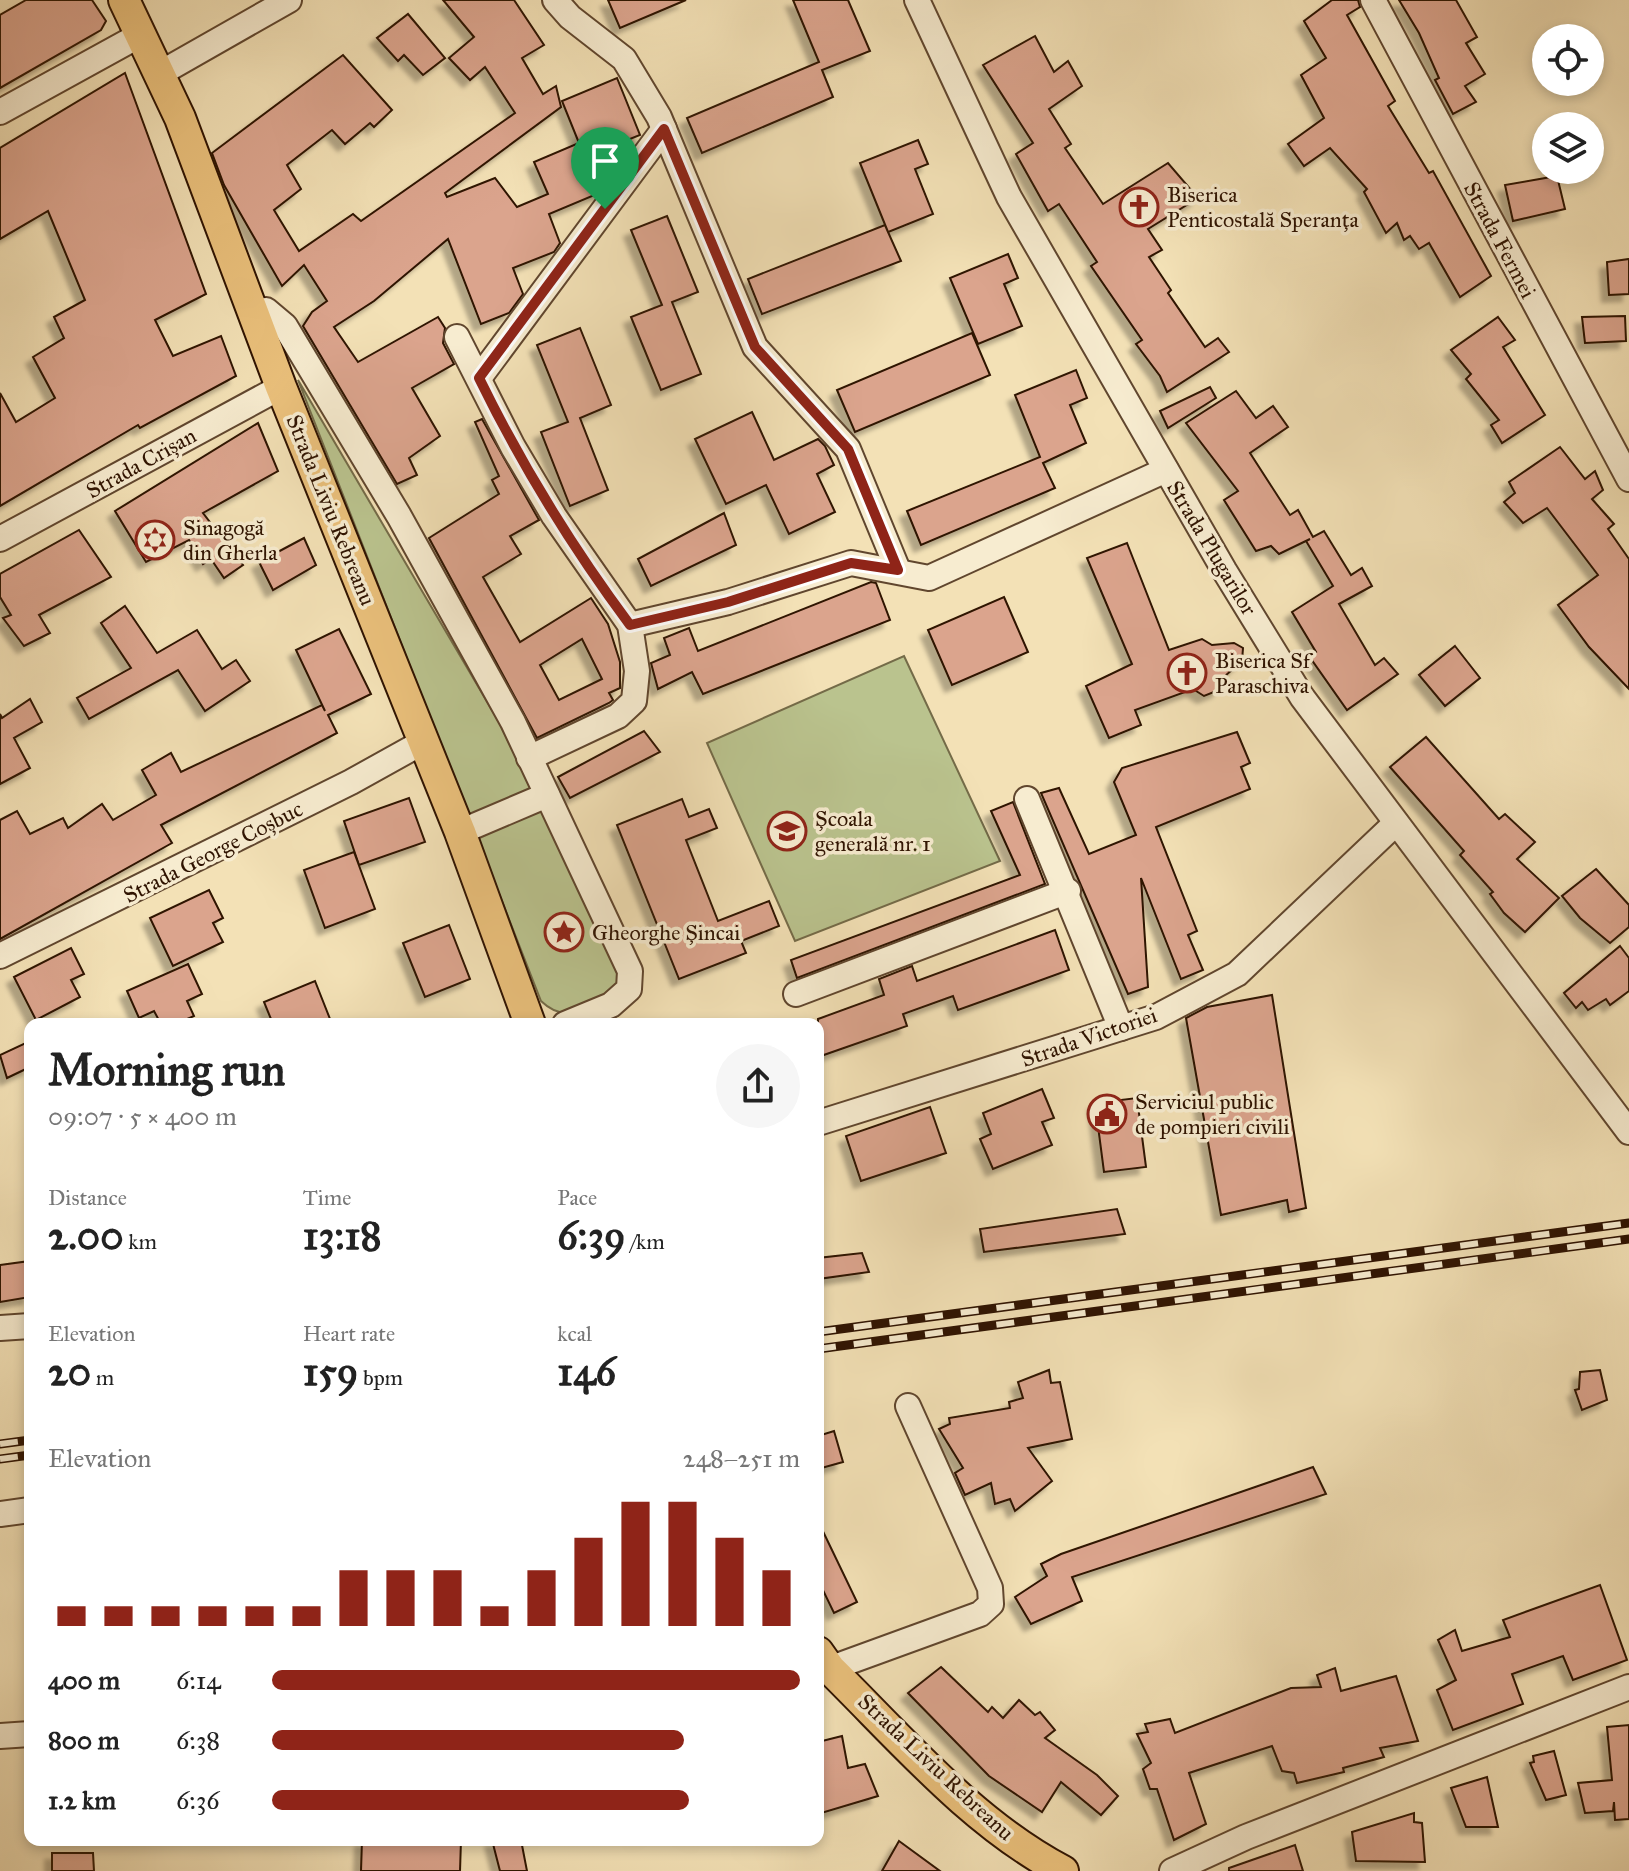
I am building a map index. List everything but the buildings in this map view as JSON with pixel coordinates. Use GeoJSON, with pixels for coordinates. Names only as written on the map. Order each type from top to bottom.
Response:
{"type":"FeatureCollection","features":[{"type":"Feature","properties":{"kind":"main road","name":"Strada Liviu Rebreanu"},"geometry":{"type":"LineString","coordinates":[[124,0],[159,74],[460,832],[528,1018]]}},
{"type":"Feature","properties":{"kind":"main road","name":"Strada Liviu Rebreanu"},"geometry":{"type":"LineString","coordinates":[[824,1667],[956,1792],[1032,1855],[1063,1871]]}},
{"type":"Feature","properties":{"kind":"street"},"geometry":{"type":"LineString","coordinates":[[159,74],[289,0]]}},
{"type":"Feature","properties":{"kind":"street"},"geometry":{"type":"LineString","coordinates":[[555,0],[570,17],[624,59],[664,129],[755,347],[848,449],[898,570]]}},
{"type":"Feature","properties":{"kind":"street","name":"Strada Plugarilor"},"geometry":{"type":"LineString","coordinates":[[917,0],[1009,197],[1166,470],[1302,697],[1629,1132]]}},
{"type":"Feature","properties":{"kind":"street","name":"Strada Fermei"},"geometry":{"type":"LineString","coordinates":[[1373,0],[1629,479]]}},
{"type":"Feature","properties":{"kind":"street"},"geometry":{"type":"LineString","coordinates":[[0,112],[140,35]]}},
{"type":"Feature","properties":{"kind":"street"},"geometry":{"type":"LineString","coordinates":[[479,378],[664,129]]}},
{"type":"Feature","properties":{"kind":"street"},"geometry":{"type":"LineString","coordinates":[[254,313],[266,310],[285,326],[399,516],[529,758],[630,971],[629,989],[611,1005],[580,1018]]}},
{"type":"Feature","properties":{"kind":"street"},"geometry":{"type":"LineString","coordinates":[[457,337],[554,516],[630,625],[637,671],[634,701],[618,716],[529,758]]}},
{"type":"Feature","properties":{"kind":"street","name":"Strada Crișan"},"geometry":{"type":"LineString","coordinates":[[0,539],[281,387]]}},
{"type":"Feature","properties":{"kind":"street"},"geometry":{"type":"LineString","coordinates":[[630,625],[728,602],[851,563],[929,578],[1166,470]]}},
{"type":"Feature","properties":{"kind":"street","name":"Strada George Coșbuc"},"geometry":{"type":"LineString","coordinates":[[0,956],[339,788],[423,742]]}},
{"type":"Feature","properties":{"kind":"street"},"geometry":{"type":"LineString","coordinates":[[460,832],[547,795]]}},
{"type":"Feature","properties":{"kind":"street"},"geometry":{"type":"LineString","coordinates":[[1027,799],[1068,891],[1121,1028]]}},
{"type":"Feature","properties":{"kind":"street","name":"Strada Victoriei"},"geometry":{"type":"LineString","coordinates":[[824,1121],[1156,1017],[1237,974],[1396,823]]}},
{"type":"Feature","properties":{"kind":"street"},"geometry":{"type":"LineString","coordinates":[[796,994],[1068,891]]}},
{"type":"Feature","properties":{"kind":"street"},"geometry":{"type":"LineString","coordinates":[[0,1328],[24,1326]]}},
{"type":"Feature","properties":{"kind":"street"},"geometry":{"type":"LineString","coordinates":[[824,1664],[980,1614],[991,1604],[990,1588],[908,1406]]}},
{"type":"Feature","properties":{"kind":"street"},"geometry":{"type":"LineString","coordinates":[[0,1514],[24,1511]]}},
{"type":"Feature","properties":{"kind":"street"},"geometry":{"type":"LineString","coordinates":[[1172,1871],[1246,1837],[1629,1687]]}},
{"type":"Feature","properties":{"kind":"street"},"geometry":{"type":"LineString","coordinates":[[0,1736],[24,1734]]}},
{"type":"Feature","properties":{"kind":"green space"},"geometry":{"type":"Polygon","coordinates":[[[298,380],[499,722],[620,973],[614,992],[585,1007],[568,1013],[559,1012],[541,1001],[298,380]]]}},
{"type":"Feature","properties":{"kind":"green space"},"geometry":{"type":"Polygon","coordinates":[[[904,656],[1000,861],[795,941],[707,743],[904,656]]]}},
{"type":"Feature","properties":{"kind":"railway"},"geometry":{"type":"LineString","coordinates":[[824,1331],[1629,1223]]}},
{"type":"Feature","properties":{"kind":"railway"},"geometry":{"type":"LineString","coordinates":[[824,1348],[1629,1239]]}},
{"type":"Feature","properties":{"kind":"railway"},"geometry":{"type":"LineString","coordinates":[[0,1444],[24,1441]]}},
{"type":"Feature","properties":{"kind":"railway"},"geometry":{"type":"LineString","coordinates":[[0,1459],[24,1456]]}},
{"type":"Feature","properties":{"kind":"place","name":"Biserica Penticostală Speranța"},"geometry":{"type":"Point","coordinates":[1139,207]}},
{"type":"Feature","properties":{"kind":"place","name":"Sinagogă din Gherla"},"geometry":{"type":"Point","coordinates":[155,540]}},
{"type":"Feature","properties":{"kind":"place","name":"Biserica Sf Paraschiva"},"geometry":{"type":"Point","coordinates":[1187,673]}},
{"type":"Feature","properties":{"kind":"place","name":"Școala generală nr. 1"},"geometry":{"type":"Point","coordinates":[787,831]}},
{"type":"Feature","properties":{"kind":"place","name":"Gheorghe Șincai"},"geometry":{"type":"Point","coordinates":[564,932]}},
{"type":"Feature","properties":{"kind":"place","name":"Serviciul public de pompieri civili"},"geometry":{"type":"Point","coordinates":[1107,1114]}},
{"type":"Feature","properties":{"kind":"route"},"geometry":{"type":"LineString","coordinates":[[664,129],[755,347],[848,449],[898,570],[851,563],[728,602],[630,625],[554,516],[513,447],[479,378],[605,209],[664,129]]}}]}
